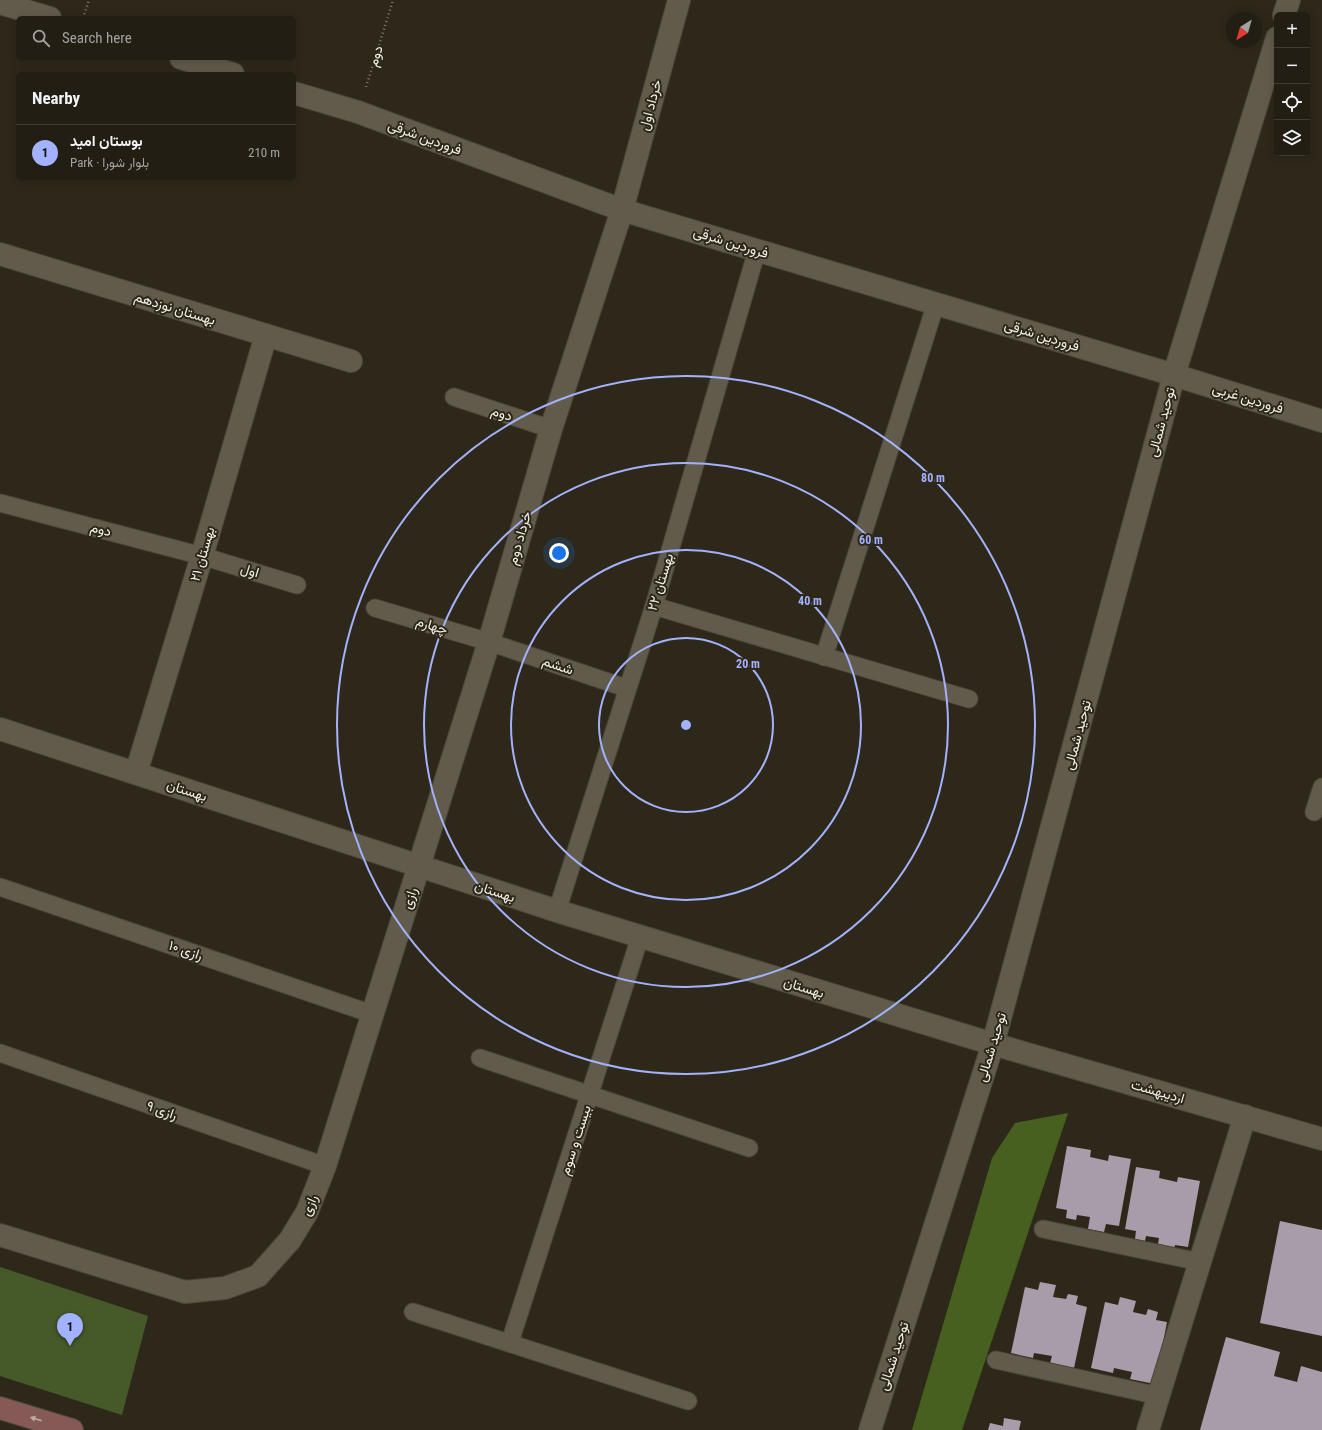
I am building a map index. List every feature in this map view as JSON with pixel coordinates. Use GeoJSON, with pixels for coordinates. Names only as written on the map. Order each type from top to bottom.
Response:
{"type":"FeatureCollection","features":[{"type":"Feature","properties":{"kind":"main road"},"geometry":{"type":"LineString","coordinates":[[0,1408],[72,1430]]}},
{"type":"Feature","properties":{"kind":"street","name":"خرداد اول"},"geometry":{"type":"LineString","coordinates":[[622,210],[679,0]]}},
{"type":"Feature","properties":{"kind":"street"},"geometry":{"type":"LineString","coordinates":[[1285,12],[1288,0]]}},
{"type":"Feature","properties":{"kind":"street"},"geometry":{"type":"LineString","coordinates":[[0,2],[44,16]]}},
{"type":"Feature","properties":{"kind":"street","name":"توحید شمالی"},"geometry":{"type":"LineString","coordinates":[[870,1430],[993,1044],[1174,375],[1274,48]]}},
{"type":"Feature","properties":{"kind":"street"},"geometry":{"type":"LineString","coordinates":[[188,60],[226,72]]}},
{"type":"Feature","properties":{"kind":"street","name":"فروردین شرقی"},"geometry":{"type":"LineString","coordinates":[[296,94],[358,112],[622,210],[1174,375]]}},
{"type":"Feature","properties":{"kind":"street","name":"خرداد دوم"},"geometry":{"type":"LineString","coordinates":[[419,866],[489,642],[551,429],[622,210]]}},
{"type":"Feature","properties":{"kind":"street","name":"بهستان نوزدهم"},"geometry":{"type":"LineString","coordinates":[[0,254],[351,361]]}},
{"type":"Feature","properties":{"kind":"street","name":"بهستان ۲۱"},"geometry":{"type":"LineString","coordinates":[[136,773],[202,556],[266,335]]}},
{"type":"Feature","properties":{"kind":"street","name":"فروردین غربی"},"geometry":{"type":"LineString","coordinates":[[1174,375],[1322,421]]}},
{"type":"Feature","properties":{"kind":"street","name":"بهستان"},"geometry":{"type":"LineString","coordinates":[[0,729],[557,911],[993,1044]]}},
{"type":"Feature","properties":{"kind":"street","name":"رازی"},"geometry":{"type":"LineString","coordinates":[[0,1235],[185,1292],[225,1288],[258,1276],[290,1240],[307,1212],[325,1166],[419,866]]}},
{"type":"Feature","properties":{"kind":"street","name":"اردیبهشت"},"geometry":{"type":"LineString","coordinates":[[993,1044],[1322,1139]]}},
{"type":"Feature","properties":{"kind":"street"},"geometry":{"type":"LineString","coordinates":[[1148,1430],[1245,1116]]}},
{"type":"Feature","properties":{"kind":"lane","name":"بهستان ۲۲"},"geometry":{"type":"LineString","coordinates":[[557,911],[626,688],[654,606],[757,250]]}},
{"type":"Feature","properties":{"kind":"lane"},"geometry":{"type":"LineString","coordinates":[[824,657],[936,303]]}},
{"type":"Feature","properties":{"kind":"lane","name":"دوم"},"geometry":{"type":"LineString","coordinates":[[454,397],[551,429]]}},
{"type":"Feature","properties":{"kind":"lane","name":"دوم"},"geometry":{"type":"LineString","coordinates":[[0,503],[202,556]]}},
{"type":"Feature","properties":{"kind":"lane","name":"اول"},"geometry":{"type":"LineString","coordinates":[[202,556],[297,585]]}},
{"type":"Feature","properties":{"kind":"lane"},"geometry":{"type":"LineString","coordinates":[[654,606],[969,699]]}},
{"type":"Feature","properties":{"kind":"lane","name":"چهارم"},"geometry":{"type":"LineString","coordinates":[[375,608],[489,642]]}},
{"type":"Feature","properties":{"kind":"lane","name":"ششم"},"geometry":{"type":"LineString","coordinates":[[489,642],[626,688]]}},
{"type":"Feature","properties":{"kind":"lane"},"geometry":{"type":"LineString","coordinates":[[1314,812],[1322,787]]}},
{"type":"Feature","properties":{"kind":"lane","name":"رازی ۱۰"},"geometry":{"type":"LineString","coordinates":[[0,887],[372,1014]]}},
{"type":"Feature","properties":{"kind":"lane","name":"بیست و سوم"},"geometry":{"type":"LineString","coordinates":[[510,1342],[640,937]]}},
{"type":"Feature","properties":{"kind":"lane","name":"رازی ۹"},"geometry":{"type":"LineString","coordinates":[[0,1053],[325,1166]]}},
{"type":"Feature","properties":{"kind":"lane"},"geometry":{"type":"LineString","coordinates":[[480,1058],[749,1148]]}},
{"type":"Feature","properties":{"kind":"lane"},"geometry":{"type":"LineString","coordinates":[[1043,1229],[1200,1262]]}},
{"type":"Feature","properties":{"kind":"lane"},"geometry":{"type":"LineString","coordinates":[[413,1312],[510,1342],[688,1401]]}},
{"type":"Feature","properties":{"kind":"lane"},"geometry":{"type":"LineString","coordinates":[[996,1360],[1159,1396]]}},
{"type":"Feature","properties":{"kind":"path"},"geometry":{"type":"LineString","coordinates":[[84,16],[89,0]]}},
{"type":"Feature","properties":{"kind":"path","name":"دوم"},"geometry":{"type":"LineString","coordinates":[[358,112],[393,0]]}},
{"type":"Feature","properties":{"kind":"green space"},"geometry":{"type":"Polygon","coordinates":[[[1068,1113],[962,1430],[912,1430],[992,1158],[1015,1123],[1068,1113]]]}},
{"type":"Feature","properties":{"kind":"green space"},"geometry":{"type":"Polygon","coordinates":[[[0,1267],[148,1316],[122,1415],[0,1376],[0,1267]]]}},
{"type":"Feature","properties":{"kind":"building"},"geometry":{"type":"Polygon","coordinates":[[[1067,1146],[1091,1150],[1090,1157],[1108,1161],[1109,1155],[1131,1159],[1119,1226],[1106,1224],[1104,1232],[1088,1229],[1090,1217],[1077,1215],[1076,1220],[1066,1218],[1067,1210],[1056,1208],[1067,1146]]]}},
{"type":"Feature","properties":{"kind":"building"},"geometry":{"type":"Polygon","coordinates":[[[1136,1167],[1160,1171],[1159,1178],[1177,1182],[1178,1177],[1200,1181],[1188,1247],[1175,1245],[1173,1253],[1157,1250],[1159,1238],[1146,1236],[1145,1241],[1135,1239],[1136,1231],[1125,1229],[1136,1167]]]}},
{"type":"Feature","properties":{"kind":"building"},"geometry":{"type":"Polygon","coordinates":[[[1280,1221],[1322,1230],[1322,1336],[1260,1323],[1280,1221]]]}},
{"type":"Feature","properties":{"kind":"building"},"geometry":{"type":"Polygon","coordinates":[[[1040,1282],[1056,1285],[1053,1297],[1066,1299],[1068,1294],[1078,1296],[1076,1304],[1087,1307],[1074,1368],[1050,1363],[1052,1356],[1034,1353],[1033,1358],[1011,1353],[1025,1287],[1038,1290],[1040,1282]]]}},
{"type":"Feature","properties":{"kind":"building"},"geometry":{"type":"Polygon","coordinates":[[[1120,1297],[1136,1301],[1133,1312],[1146,1315],[1148,1309],[1158,1312],[1156,1320],[1167,1322],[1155,1384],[1130,1379],[1132,1372],[1114,1368],[1113,1373],[1091,1368],[1105,1302],[1118,1305],[1120,1297]]]}},
{"type":"Feature","properties":{"kind":"building"},"geometry":{"type":"Polygon","coordinates":[[[1226,1337],[1280,1352],[1274,1376],[1297,1382],[1301,1366],[1322,1372],[1322,1430],[1200,1430],[1226,1337]]]}},
{"type":"Feature","properties":{"kind":"building"},"geometry":{"type":"Polygon","coordinates":[[[1004,1418],[1021,1421],[1019,1430],[988,1430],[990,1423],[1003,1426],[1004,1418]]]}},
{"type":"Feature","properties":{"kind":"place","name":"بوستان امید"},"geometry":{"type":"Point","coordinates":[70,1346]}}]}
